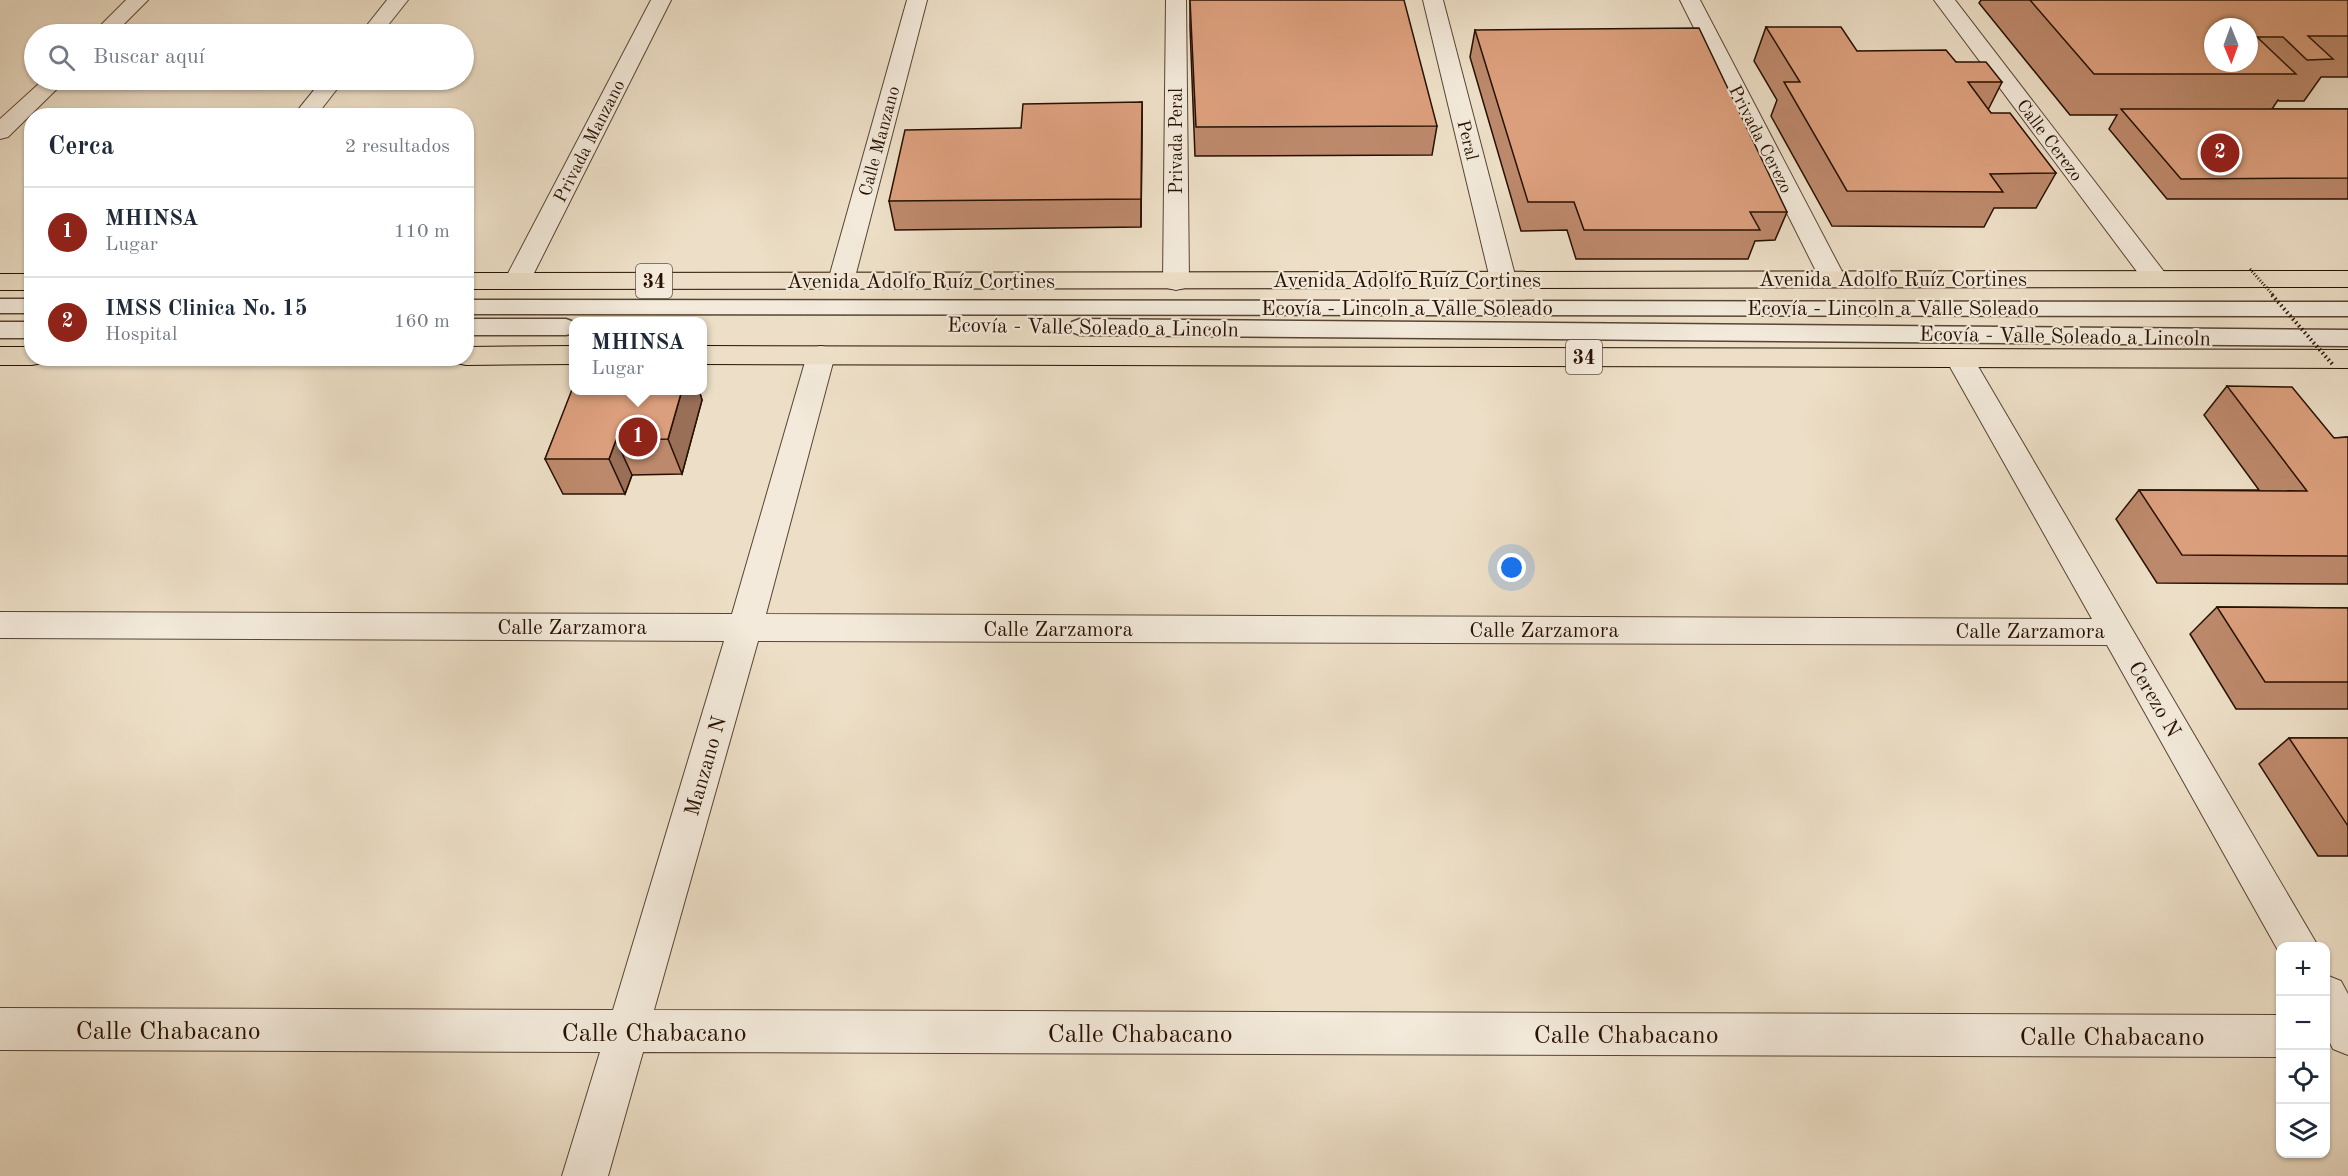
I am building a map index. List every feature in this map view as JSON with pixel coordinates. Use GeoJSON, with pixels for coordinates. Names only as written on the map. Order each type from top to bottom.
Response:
{"type":"FeatureCollection","features":[{"type":"Feature","properties":{"kind":"main road","name":"Avenida Adolfo Ruíz Cortines"},"geometry":{"type":"LineString","coordinates":[[474,281],[2348,279]]}},
{"type":"Feature","properties":{"kind":"main road"},"geometry":{"type":"LineString","coordinates":[[0,282],[24,282]]}},
{"type":"Feature","properties":{"kind":"main road","name":"34"},"geometry":{"type":"LineString","coordinates":[[707,355],[1959,358],[2341,362]]}},
{"type":"Feature","properties":{"kind":"main road"},"geometry":{"type":"LineString","coordinates":[[0,356],[24,356]]}},
{"type":"Feature","properties":{"kind":"main road"},"geometry":{"type":"LineString","coordinates":[[474,356],[569,356]]}},
{"type":"Feature","properties":{"kind":"street"},"geometry":{"type":"LineString","coordinates":[[113,24],[138,0]]}},
{"type":"Feature","properties":{"kind":"street"},"geometry":{"type":"LineString","coordinates":[[378,24],[398,0]]}},
{"type":"Feature","properties":{"kind":"street","name":"Privada Manzano"},"geometry":{"type":"LineString","coordinates":[[516,281],[660,0]]}},
{"type":"Feature","properties":{"kind":"street","name":"Calle Manzano"},"geometry":{"type":"LineString","coordinates":[[841,282],[917,0]]}},
{"type":"Feature","properties":{"kind":"street","name":"Privada Peral"},"geometry":{"type":"LineString","coordinates":[[1176,0],[1176,282]]}},
{"type":"Feature","properties":{"kind":"street","name":"Peral"},"geometry":{"type":"LineString","coordinates":[[1433,0],[1503,279]]}},
{"type":"Feature","properties":{"kind":"street","name":"Privada Cerezo"},"geometry":{"type":"LineString","coordinates":[[1690,0],[1833,279]]}},
{"type":"Feature","properties":{"kind":"street","name":"Calle Cerezo"},"geometry":{"type":"LineString","coordinates":[[1944,0],[2156,279]]}},
{"type":"Feature","properties":{"kind":"street"},"geometry":{"type":"LineString","coordinates":[[25,108],[44,90]]}},
{"type":"Feature","properties":{"kind":"street"},"geometry":{"type":"LineString","coordinates":[[310,108],[325,90]]}},
{"type":"Feature","properties":{"kind":"street"},"geometry":{"type":"LineString","coordinates":[[0,132],[24,109]]}},
{"type":"Feature","properties":{"kind":"street","name":"Manzano N"},"geometry":{"type":"LineString","coordinates":[[585,1176],[745,628],[820,355]]}},
{"type":"Feature","properties":{"kind":"street","name":"Cerezo N"},"geometry":{"type":"LineString","coordinates":[[1959,358],[2296,942]]}},
{"type":"Feature","properties":{"kind":"street","name":"Calle Zarzamora"},"geometry":{"type":"LineString","coordinates":[[0,626],[2117,632]]}},
{"type":"Feature","properties":{"kind":"street"},"geometry":{"type":"LineString","coordinates":[[2326,996],[2348,1035],[2330,1036]]}},
{"type":"Feature","properties":{"kind":"street","name":"Calle Chabacano"},"geometry":{"type":"LineString","coordinates":[[0,1029],[2276,1036]]}},
{"type":"Feature","properties":{"kind":"lane"},"geometry":{"type":"LineString","coordinates":[[0,306],[24,306]]}},
{"type":"Feature","properties":{"kind":"lane","name":"Ecovía - Lincoln a Valle Soleado"},"geometry":{"type":"LineString","coordinates":[[474,307],[2348,309]]}},
{"type":"Feature","properties":{"kind":"lane","name":"Ecovía - Valle Soleado a Lincoln"},"geometry":{"type":"LineString","coordinates":[[707,326],[842,325],[2348,338]]}},
{"type":"Feature","properties":{"kind":"lane"},"geometry":{"type":"LineString","coordinates":[[474,327],[569,327]]}},
{"type":"Feature","properties":{"kind":"lane"},"geometry":{"type":"LineString","coordinates":[[0,330],[24,330]]}},
{"type":"Feature","properties":{"kind":"path"},"geometry":{"type":"LineString","coordinates":[[2250,269],[2341,362]]}},
{"type":"Feature","properties":{"kind":"building"},"geometry":{"type":"Polygon","coordinates":[[[1190,0],[1404,0],[1437,126],[1196,127],[1190,0]]]}},
{"type":"Feature","properties":{"kind":"building"},"geometry":{"type":"Polygon","coordinates":[[[2030,0],[2348,0],[2348,36],[2308,36],[2333,59],[2307,60],[2283,37],[2258,37],[2258,18],[2204,18],[2204,72],[2258,72],[2258,38],[2296,74],[2094,74],[2030,0]]]}},
{"type":"Feature","properties":{"kind":"building"},"geometry":{"type":"Polygon","coordinates":[[[1766,27],[1841,27],[1857,51],[1946,50],[1956,62],[1986,62],[2002,82],[1968,82],[1991,113],[2010,113],[2056,173],[1990,174],[2003,192],[1847,191],[1784,82],[1800,82],[1766,27]]]}},
{"type":"Feature","properties":{"kind":"building"},"geometry":{"type":"Polygon","coordinates":[[[1699,28],[1787,212],[1750,212],[1760,230],[1584,230],[1574,202],[1528,202],[1475,30],[1699,28]]]}},
{"type":"Feature","properties":{"kind":"building"},"geometry":{"type":"Polygon","coordinates":[[[1142,102],[1141,199],[889,201],[905,130],[1021,128],[1023,104],[1142,102]]]}},
{"type":"Feature","properties":{"kind":"building"},"geometry":{"type":"Polygon","coordinates":[[[2121,109],[2348,109],[2348,178],[2181,179],[2121,109]]]}},
{"type":"Feature","properties":{"kind":"building"},"geometry":{"type":"Polygon","coordinates":[[[2227,386],[2292,387],[2334,438],[2348,437],[2348,556],[2182,555],[2139,490],[2307,491],[2227,386]]]}},
{"type":"Feature","properties":{"kind":"building"},"geometry":{"type":"Polygon","coordinates":[[[570,395],[681,395],[668,439],[616,440],[609,459],[545,459],[570,395]]]}},
{"type":"Feature","properties":{"kind":"building"},"geometry":{"type":"Polygon","coordinates":[[[2217,607],[2348,608],[2348,682],[2265,682],[2217,607]]]}},
{"type":"Feature","properties":{"kind":"building"},"geometry":{"type":"Polygon","coordinates":[[[2289,738],[2348,738],[2348,826],[2289,738]]]}},
{"type":"Feature","properties":{"kind":"place","name":"IMSS Clinica No. 15"},"geometry":{"type":"Point","coordinates":[2220,153]}},
{"type":"Feature","properties":{"kind":"place","name":"MHINSA"},"geometry":{"type":"Point","coordinates":[638,437]}}]}
